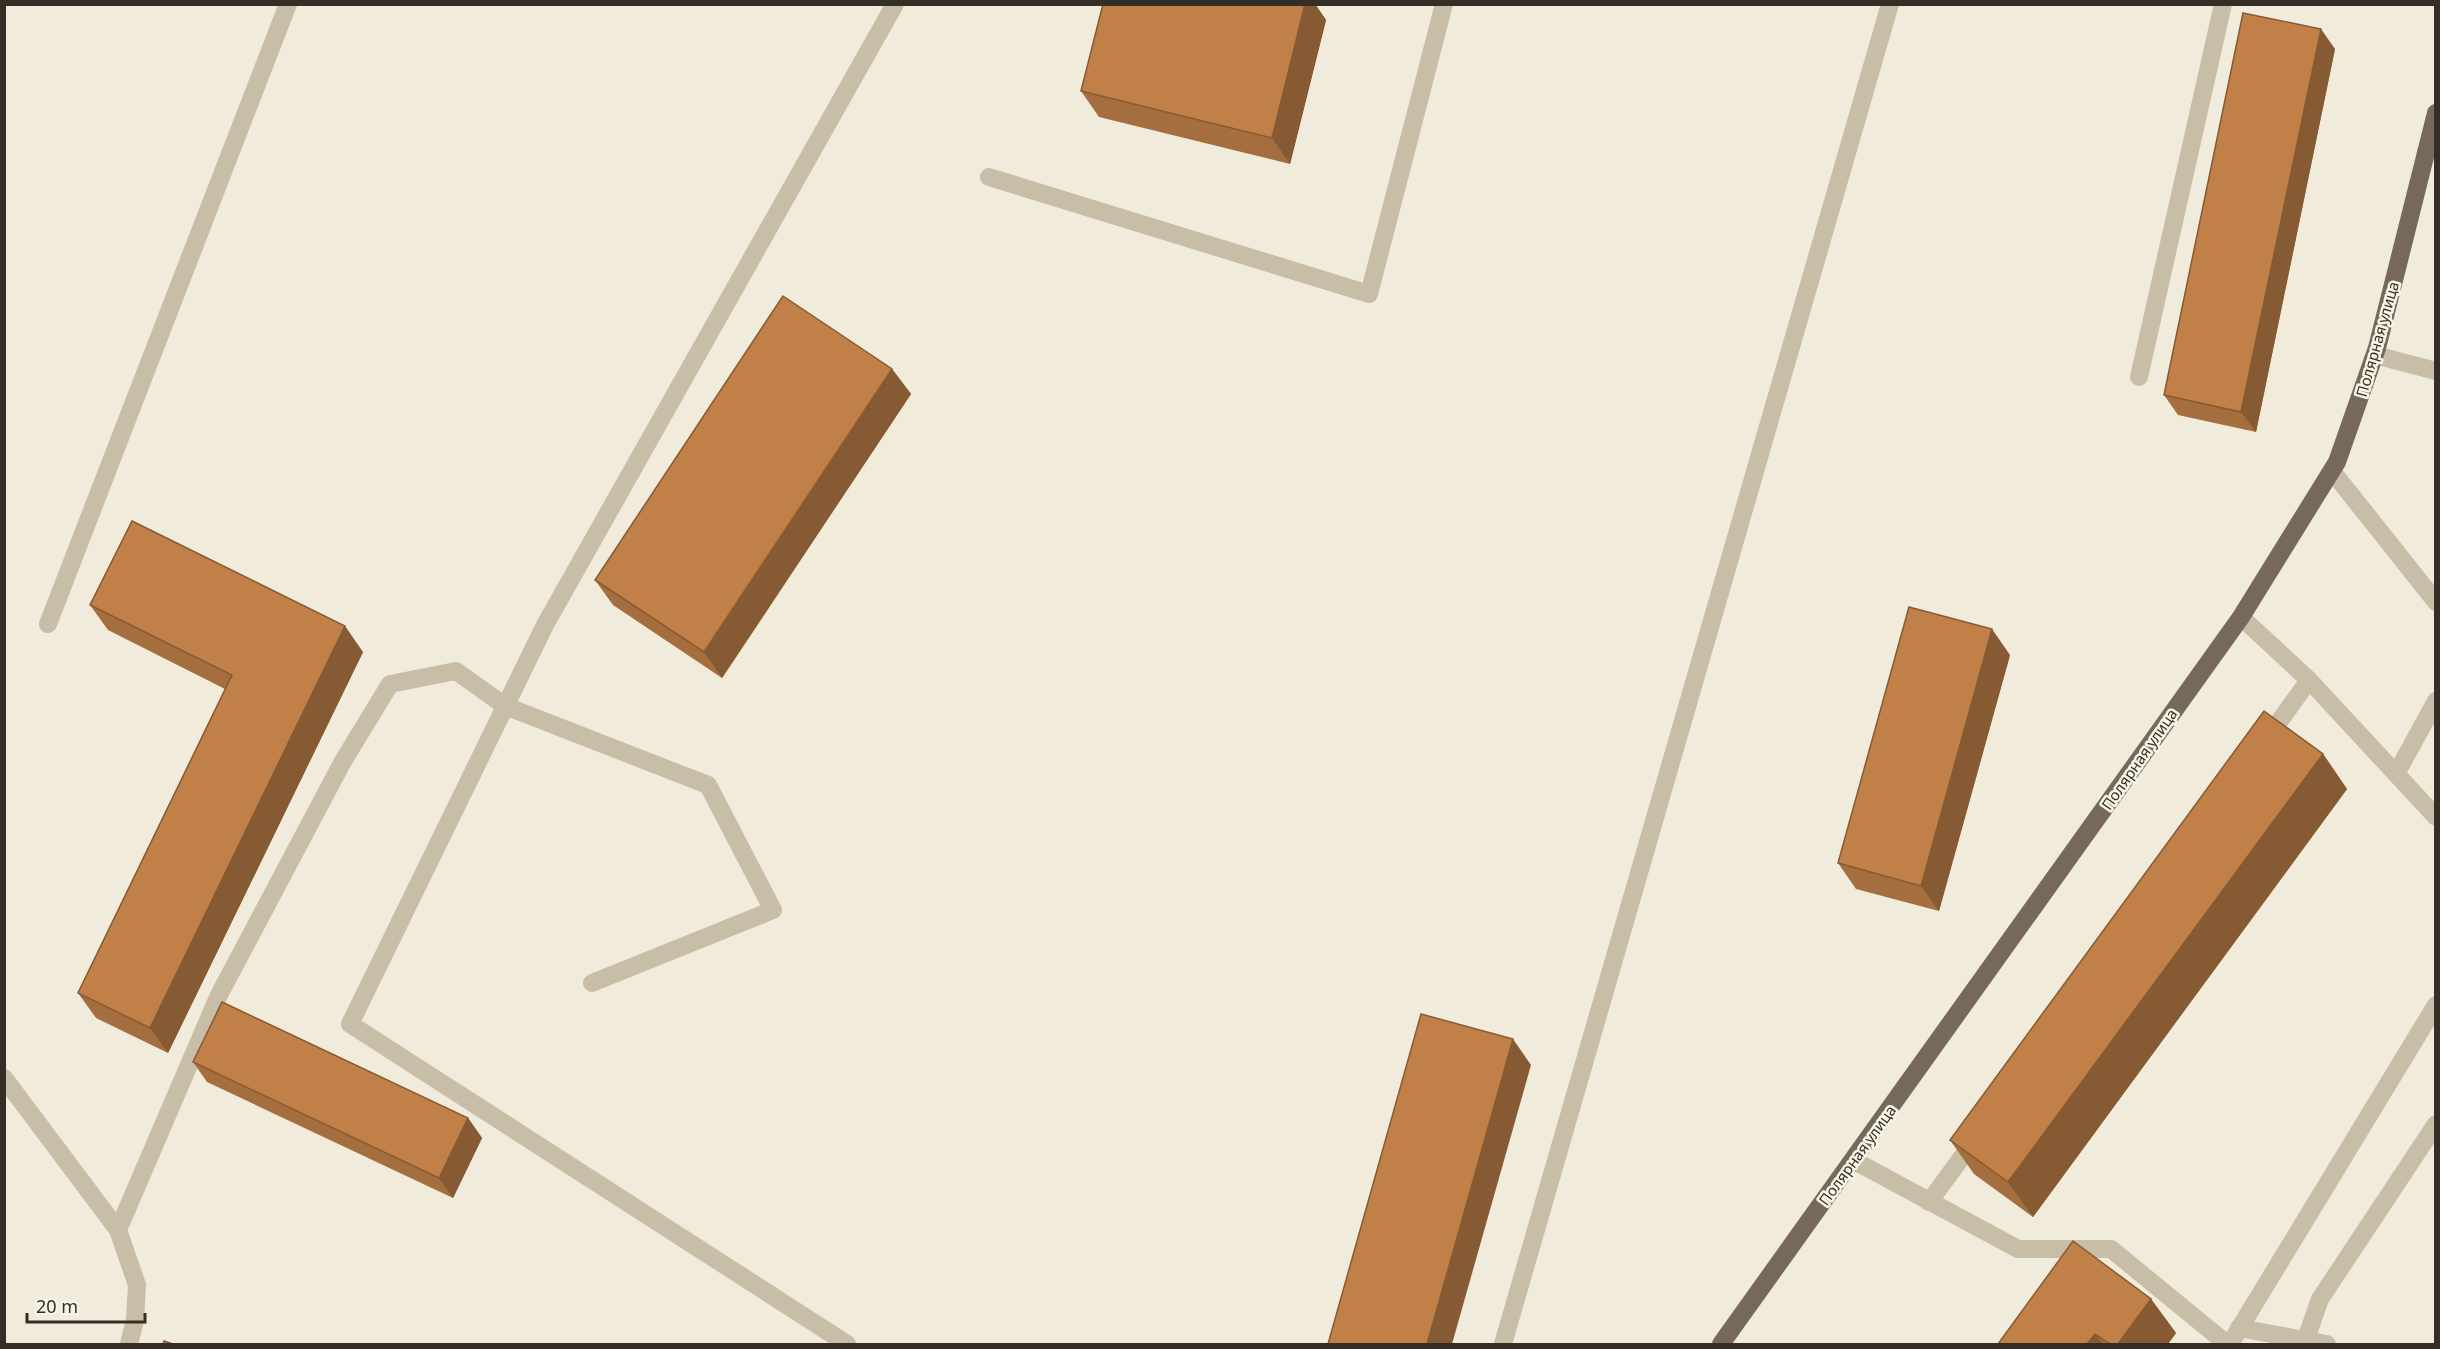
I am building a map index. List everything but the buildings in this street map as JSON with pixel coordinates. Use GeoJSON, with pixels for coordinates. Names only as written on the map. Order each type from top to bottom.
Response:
{"type":"FeatureCollection","features":[{"type":"Feature","properties":{"kind":"main road","name":"Полярная улица"},"geometry":{"type":"LineString","coordinates":[[1721,1344],[2241,617],[2332,471],[2375,355],[2436,113]]}},
{"type":"Feature","properties":{"kind":"lane"},"geometry":{"type":"LineString","coordinates":[[48,624],[288,4]]}},
{"type":"Feature","properties":{"kind":"lane"},"geometry":{"type":"LineString","coordinates":[[847,1344],[350,1024],[545,625],[895,4]]}},
{"type":"Feature","properties":{"kind":"lane"},"geometry":{"type":"LineString","coordinates":[[989,177],[1369,294],[1444,4]]}},
{"type":"Feature","properties":{"kind":"lane"},"geometry":{"type":"LineString","coordinates":[[1503,1344],[1890,4]]}},
{"type":"Feature","properties":{"kind":"lane"},"geometry":{"type":"LineString","coordinates":[[2139,377],[2223,4]]}},
{"type":"Feature","properties":{"kind":"lane"},"geometry":{"type":"LineString","coordinates":[[2375,355],[2436,371]]}},
{"type":"Feature","properties":{"kind":"lane"},"geometry":{"type":"LineString","coordinates":[[2332,471],[2436,602]]}},
{"type":"Feature","properties":{"kind":"lane"},"geometry":{"type":"LineString","coordinates":[[2241,617],[2309,680],[2436,817]]}},
{"type":"Feature","properties":{"kind":"lane"},"geometry":{"type":"LineString","coordinates":[[118,1230],[219,995],[342,763],[390,684],[456,671],[505,706],[708,785],[773,910],[592,983]]}},
{"type":"Feature","properties":{"kind":"lane"},"geometry":{"type":"LineString","coordinates":[[2253,758],[2309,680]]}},
{"type":"Feature","properties":{"kind":"lane"},"geometry":{"type":"LineString","coordinates":[[2396,774],[2436,701]]}},
{"type":"Feature","properties":{"kind":"lane"},"geometry":{"type":"LineString","coordinates":[[1853,1161],[2018,1249],[2111,1249],[2228,1344],[2436,1005]]}},
{"type":"Feature","properties":{"kind":"lane"},"geometry":{"type":"LineString","coordinates":[[4,1078],[118,1230],[138,1285],[135,1320],[129,1344]]}},
{"type":"Feature","properties":{"kind":"lane"},"geometry":{"type":"LineString","coordinates":[[2306,1339],[2320,1299],[2436,1124]]}},
{"type":"Feature","properties":{"kind":"lane"},"geometry":{"type":"LineString","coordinates":[[1929,1202],[1986,1125]]}},
{"type":"Feature","properties":{"kind":"lane"},"geometry":{"type":"LineString","coordinates":[[2239,1328],[2327,1344]]}}]}
